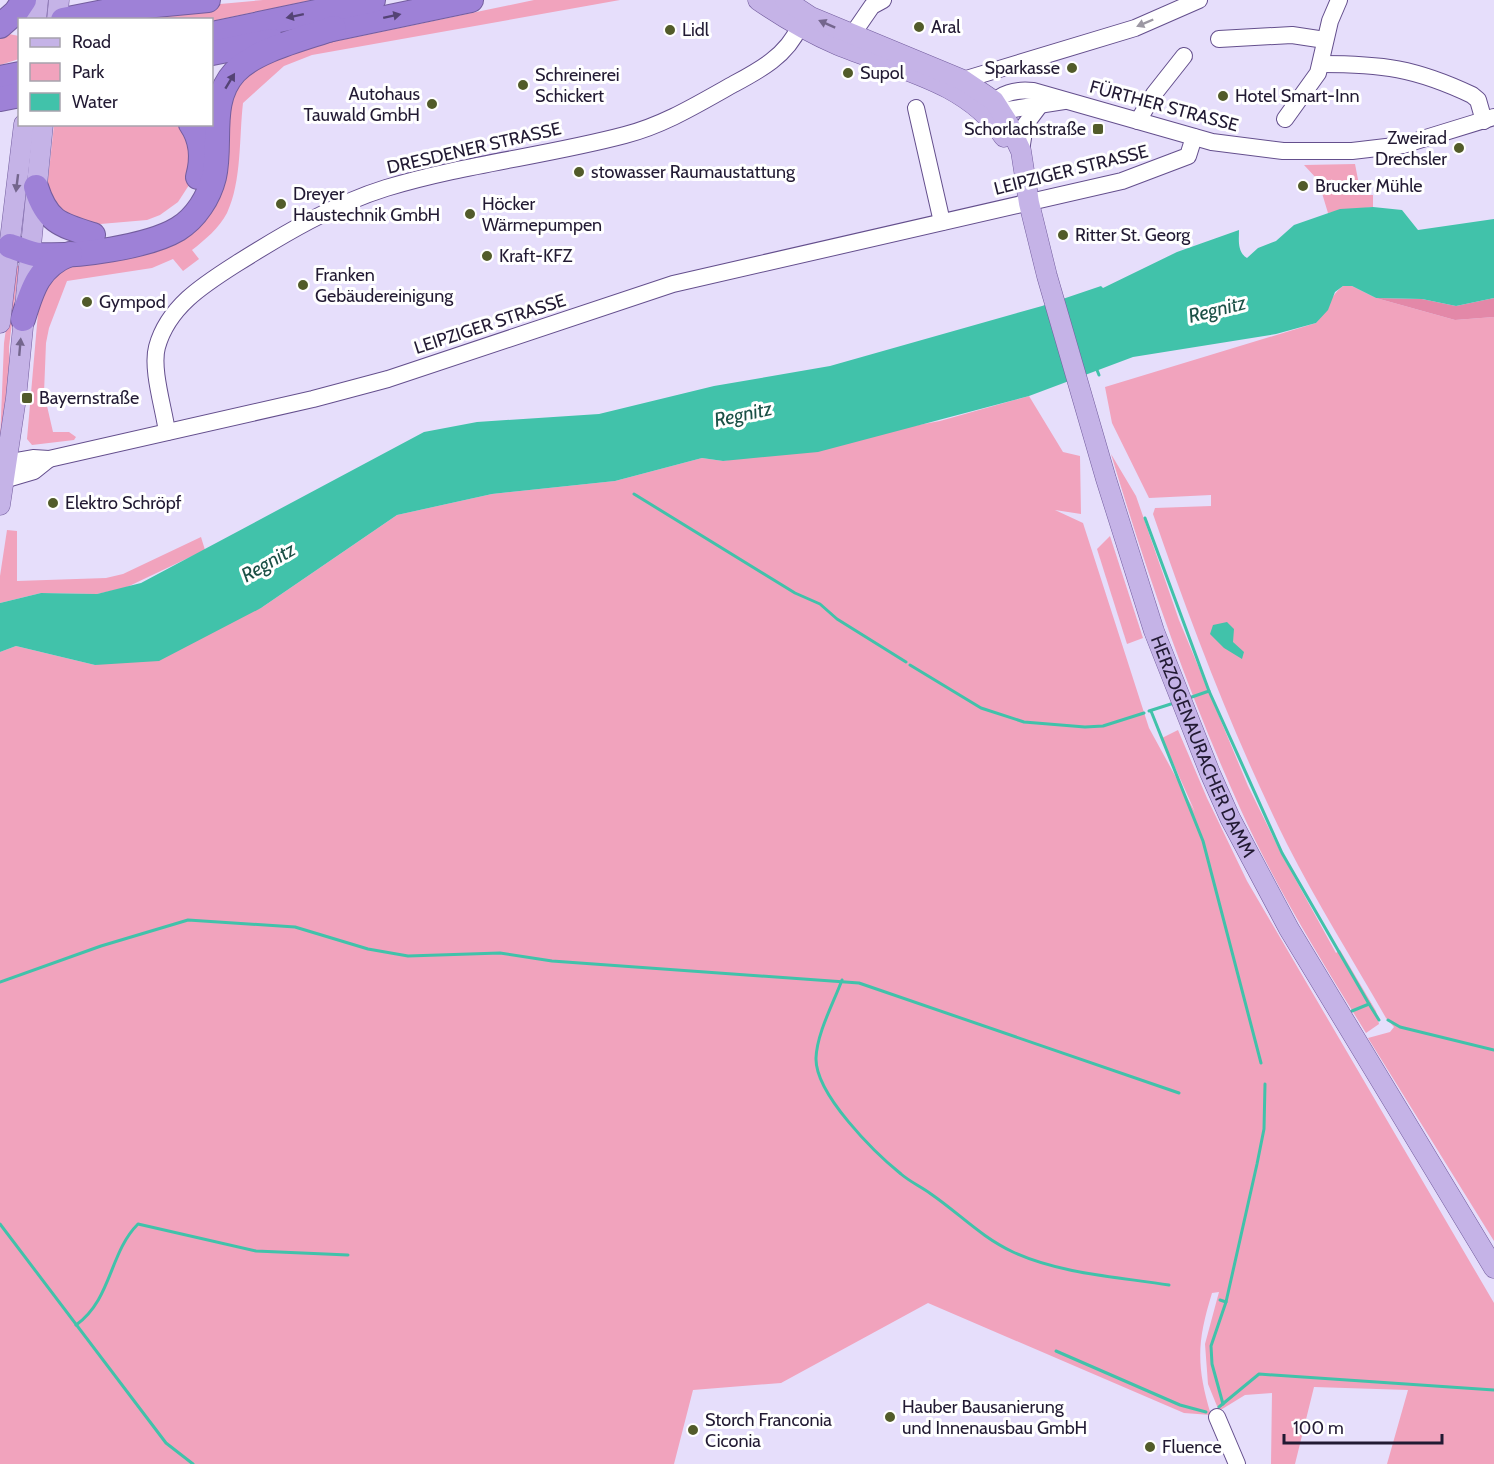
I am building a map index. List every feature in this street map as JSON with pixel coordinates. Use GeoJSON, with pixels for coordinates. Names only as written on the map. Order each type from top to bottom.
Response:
{"type":"FeatureCollection","features":[{"type":"Feature","properties":{"kind":"highway"},"geometry":{"type":"LineString","coordinates":[[0,26],[16,12],[24,0]]}},
{"type":"Feature","properties":{"kind":"highway"},"geometry":{"type":"LineString","coordinates":[[86,0],[101,6],[124,8]]}},
{"type":"Feature","properties":{"kind":"highway"},"geometry":{"type":"LineString","coordinates":[[73,18],[124,8],[208,0]]}},
{"type":"Feature","properties":{"kind":"highway"},"geometry":{"type":"LineString","coordinates":[[213,34],[373,0]]}},
{"type":"Feature","properties":{"kind":"highway"},"geometry":{"type":"LineString","coordinates":[[213,53],[471,0]]}},
{"type":"Feature","properties":{"kind":"highway"},"geometry":{"type":"LineString","coordinates":[[24,246],[72,253],[128,247],[179,228],[201,207],[209,193],[216,161],[219,104],[225,86],[235,71],[266,53],[334,28]]}},
{"type":"Feature","properties":{"kind":"highway"},"geometry":{"type":"LineString","coordinates":[[0,31],[18,30]]}},
{"type":"Feature","properties":{"kind":"highway"},"geometry":{"type":"LineString","coordinates":[[24,246],[122,232],[157,222],[179,207],[195,184],[201,165],[200,145],[192,126]]}},
{"type":"Feature","properties":{"kind":"highway"},"geometry":{"type":"LineString","coordinates":[[36,187],[44,209],[54,220],[63,226],[93,235]]}},
{"type":"Feature","properties":{"kind":"highway"},"geometry":{"type":"LineString","coordinates":[[11,321],[40,275],[53,261],[72,253]]}},
{"type":"Feature","properties":{"kind":"main road"},"geometry":{"type":"LineString","coordinates":[[36,18],[38,0]]}},
{"type":"Feature","properties":{"kind":"main road"},"geometry":{"type":"LineString","coordinates":[[57,18],[59,0]]}},
{"type":"Feature","properties":{"kind":"main road"},"geometry":{"type":"LineString","coordinates":[[758,0],[800,27],[839,46],[943,85],[969,100],[993,109]]}},
{"type":"Feature","properties":{"kind":"main road"},"geometry":{"type":"LineString","coordinates":[[785,0],[811,17],[963,80],[993,109]]}},
{"type":"Feature","properties":{"kind":"main road","name":"HERZOGENAURACHER DAMM"},"geometry":{"type":"LineString","coordinates":[[993,109],[1021,152],[1029,203],[1077,382],[1154,631],[1190,726],[1230,818],[1313,971],[1494,1268]]}},
{"type":"Feature","properties":{"kind":"main road","name":"HERZOGENAURACHER DAMM"},"geometry":{"type":"LineString","coordinates":[[993,109],[1024,176]]}},
{"type":"Feature","properties":{"kind":"main road"},"geometry":{"type":"LineString","coordinates":[[24,126],[24,246]]}},
{"type":"Feature","properties":{"kind":"main road"},"geometry":{"type":"LineString","coordinates":[[0,505],[11,321],[36,187],[43,126]]}},
{"type":"Feature","properties":{"kind":"street"},"geometry":{"type":"LineString","coordinates":[[852,35],[872,6],[883,0]]}},
{"type":"Feature","properties":{"kind":"street"},"geometry":{"type":"LineString","coordinates":[[963,80],[1135,28],[1199,0]]}},
{"type":"Feature","properties":{"kind":"street"},"geometry":{"type":"LineString","coordinates":[[1286,119],[1312,82],[1321,64],[1332,12],[1339,0]]}},
{"type":"Feature","properties":{"kind":"street","name":"DRESDENER STRASSE"},"geometry":{"type":"LineString","coordinates":[[167,432],[156,364],[156,350],[165,324],[185,302],[231,268],[305,224],[383,189],[443,172],[627,135],[680,114],[743,80],[782,54],[800,27]]}},
{"type":"Feature","properties":{"kind":"street"},"geometry":{"type":"LineString","coordinates":[[1219,39],[1292,35],[1325,40]]}},
{"type":"Feature","properties":{"kind":"street"},"geometry":{"type":"LineString","coordinates":[[1138,121],[1154,94],[1184,56]]}},
{"type":"Feature","properties":{"kind":"street"},"geometry":{"type":"LineString","coordinates":[[1321,64],[1384,66],[1419,72],[1478,99],[1489,119]]}},
{"type":"Feature","properties":{"kind":"street","name":"FÜRTHER STRASSE"},"geometry":{"type":"LineString","coordinates":[[993,109],[1006,93],[1022,90],[1045,92],[1194,137],[1260,149],[1352,152],[1425,140],[1489,119]]}},
{"type":"Feature","properties":{"kind":"street","name":"FÜRTHER STRASSE"},"geometry":{"type":"LineString","coordinates":[[993,109],[1071,101]]}},
{"type":"Feature","properties":{"kind":"street"},"geometry":{"type":"LineString","coordinates":[[1021,152],[1025,124],[1040,105]]}},
{"type":"Feature","properties":{"kind":"street"},"geometry":{"type":"LineString","coordinates":[[916,108],[942,222]]}},
{"type":"Feature","properties":{"kind":"street","name":"LEIPZIGER STRASSE"},"geometry":{"type":"LineString","coordinates":[[3,471],[34,471],[49,459],[388,379],[673,284],[1122,181],[1180,160],[1191,151],[1194,137]]}},
{"type":"Feature","properties":{"kind":"street"},"geometry":{"type":"LineString","coordinates":[[1217,1418],[1237,1464]]}},
{"type":"Feature","properties":{"kind":"green space"},"geometry":{"type":"Polygon","coordinates":[[[263,0],[312,0],[213,21],[213,18],[104,18],[176,8],[263,0]]]}},
{"type":"Feature","properties":{"kind":"green space"},"geometry":{"type":"Polygon","coordinates":[[[534,0],[620,0],[312,55],[284,66],[243,103],[238,173],[232,200],[220,224],[192,250],[199,259],[183,271],[173,259],[152,268],[67,281],[49,328],[46,343],[44,393],[53,432],[69,432],[76,437],[74,440],[32,445],[27,439],[40,290],[50,272],[192,224],[233,84],[284,52],[534,0]]]}},
{"type":"Feature","properties":{"kind":"green space"},"geometry":{"type":"Polygon","coordinates":[[[9,34],[18,36],[18,59],[0,65],[0,37],[9,34]]]}},
{"type":"Feature","properties":{"kind":"green space"},"geometry":{"type":"Polygon","coordinates":[[[54,126],[187,126],[190,132],[191,182],[178,202],[160,215],[147,220],[77,226],[46,198],[54,126]]]}},
{"type":"Feature","properties":{"kind":"green space"},"geometry":{"type":"Polygon","coordinates":[[[1355,164],[1361,195],[1373,195],[1373,207],[1328,213],[1318,180],[1304,165],[1355,164]]]}},
{"type":"Feature","properties":{"kind":"green space"},"geometry":{"type":"Polygon","coordinates":[[[15,265],[19,266],[9,347],[10,376],[0,442],[4,343],[15,265]]]}},
{"type":"Feature","properties":{"kind":"green space"},"geometry":{"type":"Polygon","coordinates":[[[1343,286],[1352,286],[1376,298],[1455,320],[1494,317],[1494,1241],[1368,1038],[1390,1032],[1394,1027],[1386,1018],[1287,844],[1249,763],[1183,598],[1153,514],[1155,508],[1211,506],[1211,495],[1149,498],[1112,423],[1105,387],[1316,323],[1335,293],[1343,286]]]}},
{"type":"Feature","properties":{"kind":"green space"},"geometry":{"type":"Polygon","coordinates":[[[1029,396],[1063,452],[1080,456],[1081,514],[1055,510],[1083,523],[1149,728],[1195,812],[1162,738],[1178,730],[1207,798],[1247,881],[1494,1303],[1494,1464],[1387,1464],[1408,1390],[1314,1387],[1295,1464],[1271,1464],[1272,1393],[1245,1395],[1219,1411],[1208,1384],[1205,1344],[1219,1292],[1212,1293],[1203,1326],[1200,1354],[1203,1382],[1211,1415],[1184,1413],[928,1303],[781,1383],[693,1390],[674,1464],[0,1464],[0,652],[16,646],[95,665],[261,608],[397,515],[492,494],[615,481],[702,458],[723,461],[940,421],[1029,396]]]}},
{"type":"Feature","properties":{"kind":"green space"},"geometry":{"type":"Polygon","coordinates":[[[1111,454],[1136,496],[1179,620],[1248,786],[1281,853],[1336,953],[1340,950],[1376,1011],[1379,1024],[1366,1033],[1283,894],[1221,765],[1170,633],[1111,454]]]}},
{"type":"Feature","properties":{"kind":"green space"},"geometry":{"type":"Polygon","coordinates":[[[7,530],[17,531],[17,581],[106,578],[123,574],[201,537],[205,550],[125,588],[97,594],[41,593],[0,603],[0,576],[7,530]]]}},
{"type":"Feature","properties":{"kind":"green space"},"geometry":{"type":"Polygon","coordinates":[[[1110,536],[1143,638],[1127,644],[1097,549],[1110,536]]]}},
{"type":"Feature","properties":{"kind":"shaded area"},"geometry":{"type":"Polygon","coordinates":[[[1376,298],[1422,299],[1456,306],[1494,298],[1494,317],[1455,320],[1376,298]]]}},
{"type":"Feature","properties":{"kind":"water","name":"Regnitz"},"geometry":{"type":"Polygon","coordinates":[[[1373,207],[1402,210],[1418,230],[1494,219],[1494,298],[1456,306],[1422,299],[1376,298],[1352,286],[1343,286],[1335,292],[1328,310],[1316,323],[1276,334],[1133,357],[1029,396],[818,452],[723,461],[702,458],[615,481],[492,494],[397,515],[261,608],[159,661],[95,665],[16,646],[0,652],[0,603],[41,593],[97,594],[141,583],[424,432],[477,422],[599,414],[714,386],[830,366],[1042,306],[1101,286],[1103,288],[1177,252],[1239,230],[1240,249],[1247,258],[1258,248],[1276,241],[1294,225],[1340,209],[1373,207]]]}},
{"type":"Feature","properties":{"kind":"water"},"geometry":{"type":"Polygon","coordinates":[[[1227,622],[1234,629],[1233,642],[1244,652],[1242,659],[1224,648],[1210,634],[1213,625],[1227,622]]]}},
{"type":"Feature","properties":{"kind":"waterway"},"geometry":{"type":"LineString","coordinates":[[1097,370],[1099,375]]}},
{"type":"Feature","properties":{"kind":"waterway"},"geometry":{"type":"LineString","coordinates":[[634,494],[795,593],[820,604],[837,619],[906,662]]}},
{"type":"Feature","properties":{"kind":"waterway"},"geometry":{"type":"LineString","coordinates":[[1145,518],[1209,691],[1189,698]]}},
{"type":"Feature","properties":{"kind":"waterway"},"geometry":{"type":"LineString","coordinates":[[910,665],[981,708],[1024,722],[1085,727],[1103,726],[1144,713]]}},
{"type":"Feature","properties":{"kind":"waterway"},"geometry":{"type":"LineString","coordinates":[[1209,691],[1282,853],[1369,1004],[1352,1011]]}},
{"type":"Feature","properties":{"kind":"waterway"},"geometry":{"type":"LineString","coordinates":[[1149,711],[1174,703]]}},
{"type":"Feature","properties":{"kind":"waterway"},"geometry":{"type":"LineString","coordinates":[[1151,711],[1203,841],[1261,1063]]}},
{"type":"Feature","properties":{"kind":"waterway"},"geometry":{"type":"LineString","coordinates":[[0,982],[101,946],[188,920],[295,927],[368,949],[408,956],[500,953],[552,961],[859,983],[1179,1093]]}},
{"type":"Feature","properties":{"kind":"waterway"},"geometry":{"type":"LineString","coordinates":[[842,980],[819,1039],[816,1058],[818,1072],[825,1088],[862,1138],[905,1177],[1001,1246],[1013,1252],[1070,1270],[1169,1285]]}},
{"type":"Feature","properties":{"kind":"waterway"},"geometry":{"type":"LineString","coordinates":[[1369,1004],[1379,1020]]}},
{"type":"Feature","properties":{"kind":"waterway"},"geometry":{"type":"LineString","coordinates":[[1388,1020],[1400,1027],[1494,1050]]}},
{"type":"Feature","properties":{"kind":"waterway"},"geometry":{"type":"LineString","coordinates":[[1223,1404],[1212,1364],[1211,1346],[1226,1302],[1257,1164],[1264,1129],[1265,1084]]}},
{"type":"Feature","properties":{"kind":"waterway"},"geometry":{"type":"LineString","coordinates":[[0,1224],[166,1443],[193,1464]]}},
{"type":"Feature","properties":{"kind":"waterway"},"geometry":{"type":"LineString","coordinates":[[76,1325],[97,1302],[121,1248],[138,1224],[256,1251],[348,1255]]}},
{"type":"Feature","properties":{"kind":"waterway"},"geometry":{"type":"LineString","coordinates":[[1220,1300],[1226,1302]]}},
{"type":"Feature","properties":{"kind":"waterway"},"geometry":{"type":"LineString","coordinates":[[1056,1351],[1180,1405],[1206,1412]]}},
{"type":"Feature","properties":{"kind":"waterway"},"geometry":{"type":"LineString","coordinates":[[1219,1407],[1259,1374],[1494,1390]]}},
{"type":"Feature","properties":{"kind":"place","name":"Aral"},"geometry":{"type":"Point","coordinates":[919,27]}},
{"type":"Feature","properties":{"kind":"place","name":"Lidl"},"geometry":{"type":"Point","coordinates":[670,30]}},
{"type":"Feature","properties":{"kind":"place","name":"Sparkasse"},"geometry":{"type":"Point","coordinates":[1072,68]}},
{"type":"Feature","properties":{"kind":"place","name":"Supol"},"geometry":{"type":"Point","coordinates":[848,73]}},
{"type":"Feature","properties":{"kind":"place","name":"Schreinerei Schickert"},"geometry":{"type":"Point","coordinates":[523,85]}},
{"type":"Feature","properties":{"kind":"place","name":"Hotel Smart-Inn"},"geometry":{"type":"Point","coordinates":[1223,96]}},
{"type":"Feature","properties":{"kind":"place","name":"Autohaus Tauwald GmbH"},"geometry":{"type":"Point","coordinates":[432,104]}},
{"type":"Feature","properties":{"kind":"place","name":"Schorlachstraße"},"geometry":{"type":"Point","coordinates":[1098,129]}},
{"type":"Feature","properties":{"kind":"place","name":"Zweirad Drechsler"},"geometry":{"type":"Point","coordinates":[1459,148]}},
{"type":"Feature","properties":{"kind":"place","name":"stowasser Raumaustattung"},"geometry":{"type":"Point","coordinates":[579,172]}},
{"type":"Feature","properties":{"kind":"place","name":"Brucker Mühle"},"geometry":{"type":"Point","coordinates":[1303,186]}},
{"type":"Feature","properties":{"kind":"place","name":"Dreyer Haustechnik GmbH"},"geometry":{"type":"Point","coordinates":[281,204]}},
{"type":"Feature","properties":{"kind":"place","name":"Höcker Wärmepumpen"},"geometry":{"type":"Point","coordinates":[470,214]}},
{"type":"Feature","properties":{"kind":"place","name":"Ritter St. Georg"},"geometry":{"type":"Point","coordinates":[1063,235]}},
{"type":"Feature","properties":{"kind":"place","name":"Kraft-KFZ"},"geometry":{"type":"Point","coordinates":[487,256]}},
{"type":"Feature","properties":{"kind":"place","name":"Franken Gebäudereinigung"},"geometry":{"type":"Point","coordinates":[303,285]}},
{"type":"Feature","properties":{"kind":"place","name":"Gympod"},"geometry":{"type":"Point","coordinates":[87,302]}},
{"type":"Feature","properties":{"kind":"place","name":"Bayernstraße"},"geometry":{"type":"Point","coordinates":[27,398]}},
{"type":"Feature","properties":{"kind":"place","name":"Elektro Schröpf"},"geometry":{"type":"Point","coordinates":[53,503]}},
{"type":"Feature","properties":{"kind":"place","name":"Hauber Bausanierung und Innenausbau GmbH"},"geometry":{"type":"Point","coordinates":[890,1417]}},
{"type":"Feature","properties":{"kind":"place","name":"Storch Franconia Ciconia"},"geometry":{"type":"Point","coordinates":[693,1430]}},
{"type":"Feature","properties":{"kind":"place","name":"Fluence"},"geometry":{"type":"Point","coordinates":[1150,1447]}}]}
